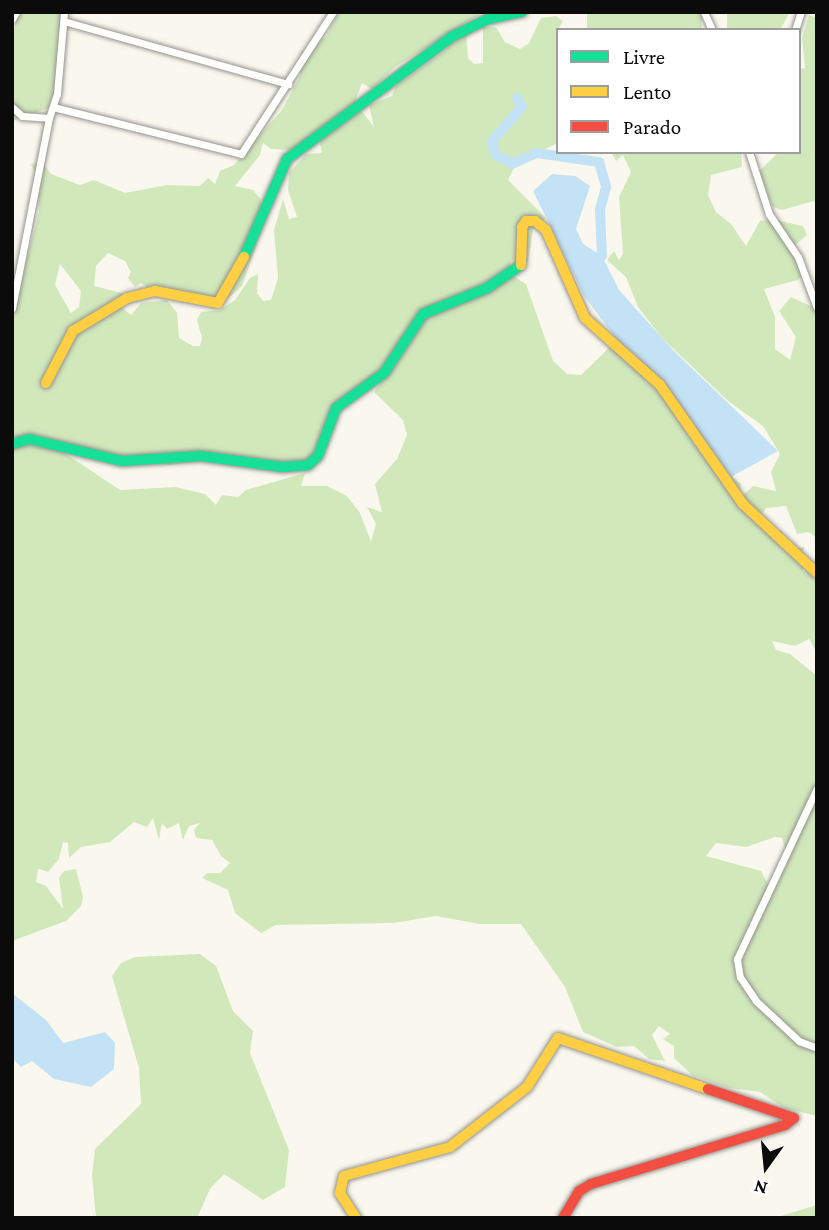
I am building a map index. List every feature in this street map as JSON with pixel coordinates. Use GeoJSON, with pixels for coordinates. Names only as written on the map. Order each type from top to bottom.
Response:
{"type":"FeatureCollection","features":[{"type":"Feature","properties":{"kind":"street"},"geometry":{"type":"LineString","coordinates":[[12,19],[16,12]]}},
{"type":"Feature","properties":{"kind":"street"},"geometry":{"type":"LineString","coordinates":[[12,308],[49,118],[54,107],[64,12]]}},
{"type":"Feature","properties":{"kind":"street"},"geometry":{"type":"LineString","coordinates":[[54,107],[241,154],[333,12]]}},
{"type":"Feature","properties":{"kind":"street"},"geometry":{"type":"LineString","coordinates":[[46,383],[74,331],[127,298],[155,291],[218,303],[257,233],[287,159],[451,37],[488,19],[522,12]]}},
{"type":"Feature","properties":{"kind":"street"},"geometry":{"type":"LineString","coordinates":[[704,12],[711,28]]}},
{"type":"Feature","properties":{"kind":"street"},"geometry":{"type":"LineString","coordinates":[[67,22],[288,84]]}},
{"type":"Feature","properties":{"kind":"street"},"geometry":{"type":"LineString","coordinates":[[12,107],[22,116],[49,118]]}},
{"type":"Feature","properties":{"kind":"street"},"geometry":{"type":"LineString","coordinates":[[750,154],[769,214],[798,257],[817,308]]}},
{"type":"Feature","properties":{"kind":"street"},"geometry":{"type":"LineString","coordinates":[[12,444],[29,439],[122,461],[201,456],[282,467],[308,465],[318,456],[336,408],[384,373],[424,314],[487,288],[522,264],[522,227],[535,221],[546,230],[585,318],[660,385],[743,504],[817,573]]}},
{"type":"Feature","properties":{"kind":"street"},"geometry":{"type":"LineString","coordinates":[[817,788],[737,959],[740,977],[755,1001],[799,1041],[817,1048]]}},
{"type":"Feature","properties":{"kind":"street"},"geometry":{"type":"LineString","coordinates":[[356,1218],[340,1193],[344,1176],[450,1147],[527,1087],[558,1038],[794,1118],[785,1125],[590,1184],[579,1191],[563,1218]]}},
{"type":"Feature","properties":{"kind":"green space"},"geometry":{"type":"Polygon","coordinates":[[[19,12],[69,12],[52,107],[12,121],[12,36],[19,12]]]}},
{"type":"Feature","properties":{"kind":"green space"},"geometry":{"type":"Polygon","coordinates":[[[339,12],[480,14],[395,67],[372,89],[362,83],[355,102],[374,127],[369,105],[392,96],[395,87],[447,49],[456,36],[466,32],[468,58],[474,64],[483,63],[483,27],[496,27],[505,42],[520,49],[529,43],[541,18],[556,16],[563,21],[559,28],[556,28],[556,144],[517,162],[508,180],[546,218],[533,230],[528,261],[511,260],[509,273],[526,284],[553,361],[567,374],[581,375],[609,348],[636,345],[735,467],[732,477],[741,484],[740,498],[753,486],[776,491],[771,472],[780,454],[763,426],[728,401],[662,338],[638,307],[626,277],[607,260],[614,251],[619,260],[623,254],[619,197],[631,172],[623,155],[616,161],[612,154],[741,154],[742,167],[711,175],[708,195],[716,212],[731,224],[746,246],[760,221],[771,219],[803,226],[807,235],[793,247],[805,273],[798,280],[764,289],[775,317],[775,349],[790,360],[796,337],[779,311],[791,297],[817,309],[817,538],[809,532],[797,534],[786,506],[766,508],[762,514],[762,522],[783,532],[783,551],[804,547],[803,571],[814,573],[817,547],[817,653],[809,639],[795,646],[772,641],[776,650],[790,654],[817,676],[817,1116],[784,1108],[760,1092],[729,1088],[692,1075],[674,1058],[674,1046],[663,1039],[670,1034],[659,1026],[652,1035],[665,1061],[649,1059],[634,1046],[617,1047],[583,1032],[565,987],[521,924],[480,924],[436,916],[393,923],[276,925],[261,933],[235,913],[228,890],[202,878],[207,873],[220,873],[230,863],[221,856],[212,840],[196,838],[194,830],[200,823],[189,826],[183,840],[179,823],[167,829],[162,823],[159,840],[153,818],[147,827],[134,822],[110,842],[81,847],[69,858],[68,843],[63,842],[59,859],[48,872],[38,869],[36,882],[46,886],[63,909],[59,878],[64,871],[76,869],[83,897],[81,906],[66,921],[12,941],[12,317],[39,211],[38,179],[31,164],[43,163],[51,174],[80,185],[94,180],[125,193],[167,185],[200,186],[208,178],[215,184],[220,171],[234,165],[282,110],[300,76],[301,52],[326,37],[339,12]],[[319,140],[292,150],[271,149],[263,143],[260,155],[235,186],[253,190],[260,198],[265,222],[242,286],[222,304],[153,291],[141,283],[135,287],[128,278],[131,272],[125,261],[108,253],[96,266],[94,286],[126,294],[120,306],[131,315],[141,303],[167,300],[177,313],[179,338],[193,346],[200,346],[202,338],[197,320],[201,312],[220,310],[235,300],[250,278],[258,274],[257,293],[263,301],[271,300],[278,278],[274,230],[283,199],[289,219],[297,217],[288,190],[289,173],[306,154],[322,153],[319,140]],[[60,264],[55,285],[71,313],[79,307],[81,291],[60,264]],[[393,364],[339,399],[317,451],[299,466],[208,460],[169,465],[60,450],[120,490],[175,487],[205,494],[216,505],[222,495],[238,497],[246,490],[305,473],[301,486],[327,486],[347,496],[360,513],[371,542],[376,524],[367,507],[382,512],[375,484],[397,459],[407,435],[403,420],[374,392],[393,364]],[[775,837],[746,847],[716,843],[706,856],[761,871],[770,888],[786,851],[782,838],[775,837]]]}},
{"type":"Feature","properties":{"kind":"green space"},"geometry":{"type":"Polygon","coordinates":[[[587,12],[702,12],[702,28],[587,28],[587,12]]]}},
{"type":"Feature","properties":{"kind":"green space"},"geometry":{"type":"Polygon","coordinates":[[[727,12],[790,12],[781,28],[727,28],[727,12]]]}},
{"type":"Feature","properties":{"kind":"green space"},"geometry":{"type":"Polygon","coordinates":[[[809,15],[817,18],[817,208],[814,201],[782,210],[773,207],[758,172],[777,154],[801,154],[801,69],[805,68],[802,38],[809,15]]]}},
{"type":"Feature","properties":{"kind":"green space"},"geometry":{"type":"Polygon","coordinates":[[[200,954],[216,966],[233,1011],[253,1031],[250,1053],[289,1150],[285,1187],[263,1200],[224,1174],[210,1189],[197,1218],[96,1218],[92,1175],[95,1149],[141,1104],[139,1068],[112,976],[121,963],[135,957],[200,954]]]}},
{"type":"Feature","properties":{"kind":"green space"},"geometry":{"type":"Polygon","coordinates":[[[817,1205],[816,1218],[774,1218],[817,1205]]]}},
{"type":"Feature","properties":{"kind":"water"},"geometry":{"type":"Polygon","coordinates":[[[552,174],[575,176],[590,186],[576,229],[583,244],[602,256],[619,290],[673,350],[778,451],[731,477],[661,379],[619,342],[584,296],[533,191],[552,174]]]}},
{"type":"Feature","properties":{"kind":"water"},"geometry":{"type":"Polygon","coordinates":[[[12,993],[46,1020],[63,1043],[105,1032],[115,1043],[114,1069],[91,1087],[54,1079],[32,1061],[21,1067],[12,1058],[12,993]]]}},
{"type":"Feature","properties":{"kind":"waterway"},"geometry":{"type":"LineString","coordinates":[[517,98],[522,107],[492,141],[495,154],[512,164],[537,153],[599,162],[606,187],[600,210],[602,256]]}},
{"type":"Feature","properties":{"kind":"traffic: fast"},"geometry":{"type":"LineString","coordinates":[[244,257],[287,159],[451,37],[488,19],[522,12]]}},
{"type":"Feature","properties":{"kind":"traffic: fast"},"geometry":{"type":"LineString","coordinates":[[12,444],[29,439],[122,461],[201,456],[282,467],[308,465],[318,456],[336,408],[384,373],[423,314],[487,288],[521,265]]}},
{"type":"Feature","properties":{"kind":"traffic: slow"},"geometry":{"type":"LineString","coordinates":[[521,265],[522,227],[526,221],[535,221],[546,230],[585,318],[660,385],[743,504],[817,573]]}},
{"type":"Feature","properties":{"kind":"traffic: slow"},"geometry":{"type":"LineString","coordinates":[[46,383],[73,331],[127,298],[155,291],[218,303],[244,257]]}},
{"type":"Feature","properties":{"kind":"traffic: slow"},"geometry":{"type":"LineString","coordinates":[[356,1218],[340,1193],[344,1176],[450,1147],[527,1087],[558,1038],[708,1089]]}},
{"type":"Feature","properties":{"kind":"traffic: jam"},"geometry":{"type":"LineString","coordinates":[[563,1218],[579,1191],[591,1184],[785,1125],[794,1118],[708,1089]]}}]}
